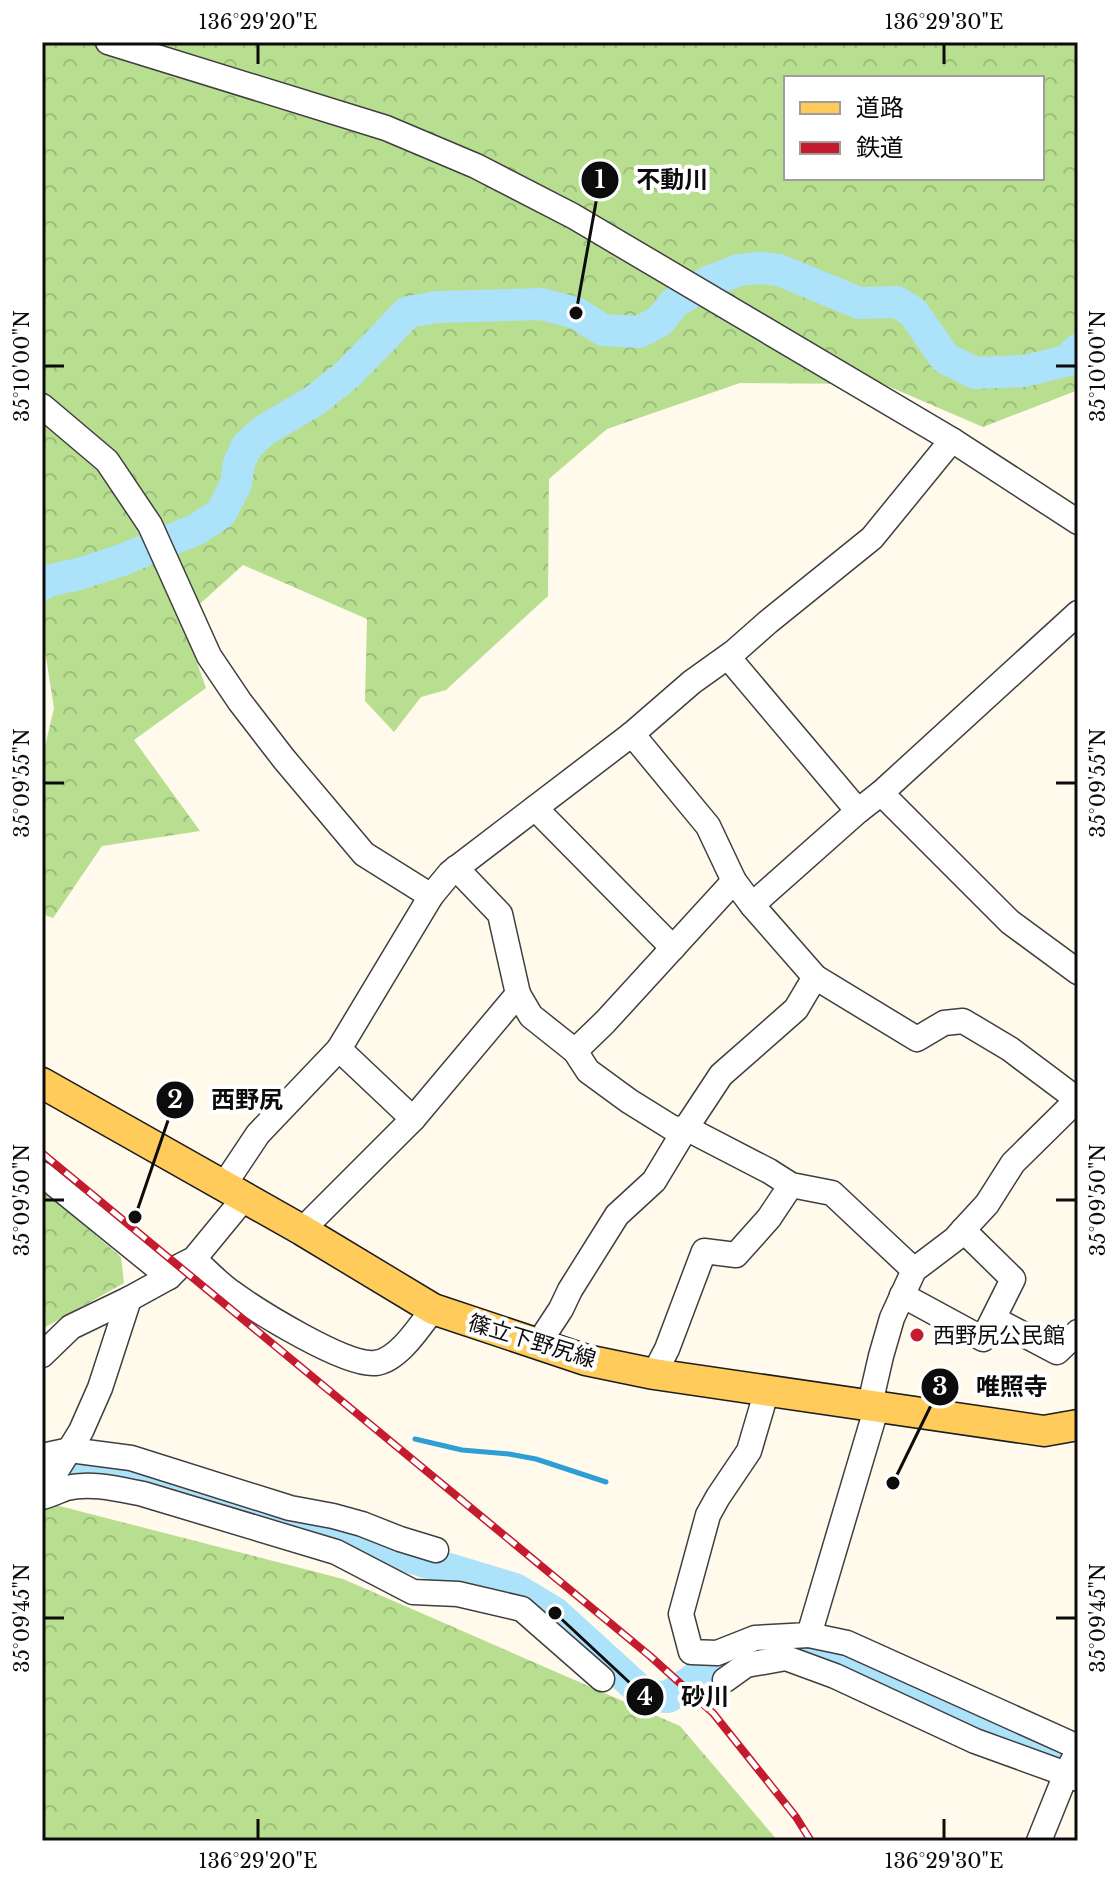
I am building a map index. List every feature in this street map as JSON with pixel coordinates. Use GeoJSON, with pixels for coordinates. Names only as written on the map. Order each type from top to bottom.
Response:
{"type":"FeatureCollection","features":[{"type":"Feature","properties":{"kind":"main road","name":"篠立下野尻線"},"geometry":{"type":"LineString","coordinates":[[42,1083],[302,1230],[433,1309],[586,1360],[654,1374],[1044,1431],[1078,1425]]}},
{"type":"Feature","properties":{"kind":"street"},"geometry":{"type":"LineString","coordinates":[[108,42],[386,128],[476,166],[573,216],[952,440],[1078,522]]}},
{"type":"Feature","properties":{"kind":"street"},"geometry":{"type":"LineString","coordinates":[[42,406],[107,461],[150,525],[209,656],[284,759],[364,854],[431,896]]}},
{"type":"Feature","properties":{"kind":"street"},"geometry":{"type":"LineString","coordinates":[[42,1355],[71,1327],[169,1277],[180,1266],[194,1259],[234,1191],[258,1134],[339,1049],[431,896],[450,873],[632,734],[872,538],[952,440]]}},
{"type":"Feature","properties":{"kind":"street"},"geometry":{"type":"LineString","coordinates":[[752,905],[881,793],[1078,613]]}},
{"type":"Feature","properties":{"kind":"street"},"geometry":{"type":"LineString","coordinates":[[728,657],[858,811]]}},
{"type":"Feature","properties":{"kind":"street"},"geometry":{"type":"LineString","coordinates":[[632,734],[708,826],[734,881],[752,905],[815,977],[917,1039],[944,1023],[963,1021],[1010,1049],[1078,1099],[1013,1163],[987,1204],[963,1230],[914,1270],[892,1318],[881,1356],[874,1405],[809,1635]]}},
{"type":"Feature","properties":{"kind":"street"},"geometry":{"type":"LineString","coordinates":[[881,793],[1010,922],[1078,972]]}},
{"type":"Feature","properties":{"kind":"street"},"geometry":{"type":"LineString","coordinates":[[535,808],[673,948]]}},
{"type":"Feature","properties":{"kind":"street"},"geometry":{"type":"LineString","coordinates":[[456,868],[500,914],[518,994],[531,1016],[575,1051],[588,1071],[674,1129],[686,1128],[791,1185],[832,1193],[914,1270]]}},
{"type":"Feature","properties":{"kind":"street"},"geometry":{"type":"LineString","coordinates":[[575,1051],[734,881]]}},
{"type":"Feature","properties":{"kind":"street"},"geometry":{"type":"LineString","coordinates":[[538,1344],[617,1215],[654,1181],[721,1075],[796,1009],[815,977]]}},
{"type":"Feature","properties":{"kind":"street"},"geometry":{"type":"LineString","coordinates":[[302,1230],[413,1119],[518,994]]}},
{"type":"Feature","properties":{"kind":"street"},"geometry":{"type":"LineString","coordinates":[[339,1049],[413,1119]]}},
{"type":"Feature","properties":{"kind":"street"},"geometry":{"type":"LineString","coordinates":[[42,1174],[169,1277]]}},
{"type":"Feature","properties":{"kind":"street"},"geometry":{"type":"LineString","coordinates":[[654,1374],[667,1349],[704,1251],[736,1255],[769,1218],[791,1185]]}},
{"type":"Feature","properties":{"kind":"street"},"geometry":{"type":"LineString","coordinates":[[902,1295],[983,1339],[1013,1279],[963,1230]]}},
{"type":"Feature","properties":{"kind":"street"},"geometry":{"type":"LineString","coordinates":[[194,1259],[231,1292],[303,1338],[349,1358],[375,1364],[390,1358],[408,1341],[433,1309]]}},
{"type":"Feature","properties":{"kind":"street"},"geometry":{"type":"LineString","coordinates":[[42,1495],[58,1457],[81,1431],[100,1388],[129,1299]]}},
{"type":"Feature","properties":{"kind":"street"},"geometry":{"type":"LineString","coordinates":[[994,1319],[1057,1352],[1078,1332]]}},
{"type":"Feature","properties":{"kind":"street"},"geometry":{"type":"LineString","coordinates":[[767,1390],[749,1451],[708,1515],[681,1614],[691,1652],[717,1653],[755,1638],[809,1635],[847,1643],[1074,1762]]}},
{"type":"Feature","properties":{"kind":"street"},"geometry":{"type":"LineString","coordinates":[[58,1457],[131,1458],[290,1508],[362,1524],[436,1550]]}},
{"type":"Feature","properties":{"kind":"street"},"geometry":{"type":"LineString","coordinates":[[42,1495],[66,1488],[90,1486],[143,1494],[336,1552],[413,1592],[458,1594],[522,1609],[602,1679]]}},
{"type":"Feature","properties":{"kind":"street"},"geometry":{"type":"LineString","coordinates":[[725,1680],[746,1665],[786,1658],[835,1676],[975,1741],[1074,1762]]}},
{"type":"Feature","properties":{"kind":"street"},"geometry":{"type":"LineString","coordinates":[[1039,1841],[1074,1762]]}},
{"type":"Feature","properties":{"kind":"green space"},"geometry":{"type":"Polygon","coordinates":[[[42,42],[1078,42],[1078,390],[983,427],[883,384],[740,383],[607,429],[549,479],[548,596],[446,690],[421,697],[394,732],[365,701],[367,619],[243,565],[182,620],[206,688],[134,740],[200,831],[102,846],[53,918],[42,914],[42,759],[54,708],[42,632],[42,42]]]}},
{"type":"Feature","properties":{"kind":"green space"},"geometry":{"type":"Polygon","coordinates":[[[42,1189],[121,1257],[124,1283],[42,1329],[42,1189]]]}},
{"type":"Feature","properties":{"kind":"green space"},"geometry":{"type":"Polygon","coordinates":[[[44,1502],[343,1579],[680,1726],[778,1841],[42,1841],[44,1502]]]}},
{"type":"Feature","properties":{"kind":"waterway"},"geometry":{"type":"LineString","coordinates":[[42,585],[122,560],[197,529],[221,513],[236,484],[239,463],[247,446],[263,431],[314,401],[347,375],[408,312],[437,307],[541,304],[576,313],[603,330],[639,332],[660,321],[674,303],[708,282],[739,270],[760,268],[779,270],[859,303],[897,302],[913,312],[945,358],[975,373],[1024,371],[1066,361],[1078,350]]}},
{"type":"Feature","properties":{"kind":"waterway"},"geometry":{"type":"LineString","coordinates":[[415,1439],[462,1450],[536,1459],[606,1482]]}},
{"type":"Feature","properties":{"kind":"waterway"},"geometry":{"type":"LineString","coordinates":[[42,1475],[92,1467],[128,1472],[515,1589],[555,1613],[646,1696],[668,1697],[732,1653],[750,1646],[786,1643],[818,1650],[1078,1764]]}},
{"type":"Feature","properties":{"kind":"railway"},"geometry":{"type":"LineString","coordinates":[[42,1153],[650,1656],[713,1713],[796,1817],[811,1841]]}},
{"type":"Feature","properties":{"kind":"place","name":"不動川"},"geometry":{"type":"Point","coordinates":[576,313]}},
{"type":"Feature","properties":{"kind":"place","name":"西野尻"},"geometry":{"type":"Point","coordinates":[135,1217]}},
{"type":"Feature","properties":{"kind":"place","name":"西野尻公民館"},"geometry":{"type":"Point","coordinates":[917,1335]}},
{"type":"Feature","properties":{"kind":"place","name":"唯照寺"},"geometry":{"type":"Point","coordinates":[893,1483]}},
{"type":"Feature","properties":{"kind":"place","name":"砂川"},"geometry":{"type":"Point","coordinates":[555,1613]}}]}
